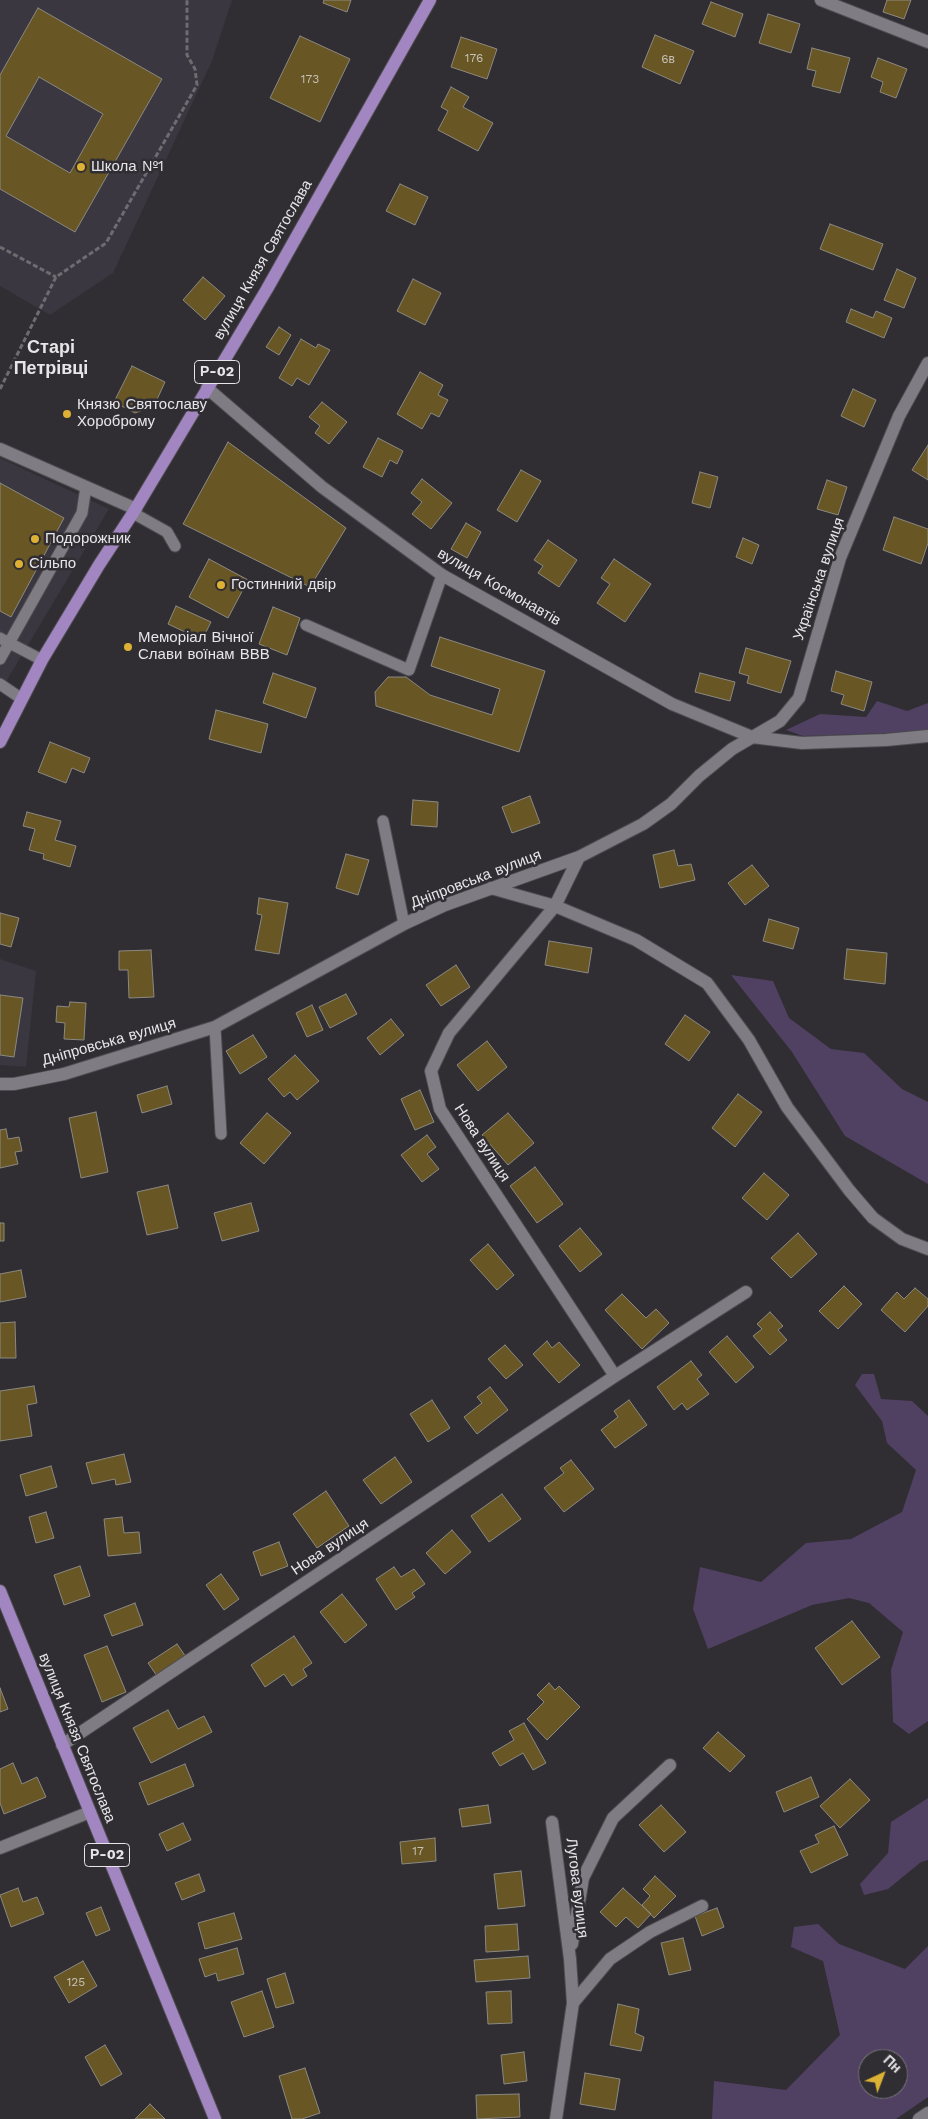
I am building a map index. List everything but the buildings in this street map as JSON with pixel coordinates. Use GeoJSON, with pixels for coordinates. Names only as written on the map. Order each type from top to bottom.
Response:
{"type":"FeatureCollection","features":[{"type":"Feature","properties":{"kind":"main road","name":"вулиця Князя Святослава"},"geometry":{"type":"LineString","coordinates":[[0,742],[42,660],[268,289],[430,0]]}},
{"type":"Feature","properties":{"kind":"main road","name":"вулиця Князя Святослава"},"geometry":{"type":"LineString","coordinates":[[0,1591],[215,2119]]}},
{"type":"Feature","properties":{"kind":"street"},"geometry":{"type":"LineString","coordinates":[[821,0],[928,42]]}},
{"type":"Feature","properties":{"kind":"street","name":"Українська вулиця"},"geometry":{"type":"LineString","coordinates":[[752,738],[780,721],[799,698],[840,558],[899,416],[928,363]]}},
{"type":"Feature","properties":{"kind":"street","name":"вулиця Космонавтів"},"geometry":{"type":"LineString","coordinates":[[207,388],[322,487],[442,575],[672,704],[752,738]]}},
{"type":"Feature","properties":{"kind":"street"},"geometry":{"type":"LineString","coordinates":[[0,449],[86,487],[134,511]]}},
{"type":"Feature","properties":{"kind":"street"},"geometry":{"type":"LineString","coordinates":[[752,738],[802,743],[886,740],[928,736]]}},
{"type":"Feature","properties":{"kind":"street","name":"Дніпровська вулиця"},"geometry":{"type":"LineString","coordinates":[[0,1084],[14,1084],[64,1074],[216,1027],[404,924],[445,905],[579,857],[643,824],[671,804],[699,776],[732,749],[752,738]]}},
{"type":"Feature","properties":{"kind":"street","name":"Нова вулиця"},"geometry":{"type":"LineString","coordinates":[[579,857],[555,906],[448,1032],[431,1071],[440,1108],[615,1376]]}},
{"type":"Feature","properties":{"kind":"street"},"geometry":{"type":"LineString","coordinates":[[491,888],[555,906],[636,940],[706,983],[749,1040],[788,1107],[849,1190],[873,1218],[902,1240],[928,1249]]}},
{"type":"Feature","properties":{"kind":"street","name":"Нова вулиця"},"geometry":{"type":"LineString","coordinates":[[62,1745],[615,1376],[746,1292]]}},
{"type":"Feature","properties":{"kind":"street","name":"Лугова вулиця"},"geometry":{"type":"LineString","coordinates":[[570,1959],[583,1878],[613,1818],[670,1765]]}},
{"type":"Feature","properties":{"kind":"street"},"geometry":{"type":"LineString","coordinates":[[0,1848],[90,1812]]}},
{"type":"Feature","properties":{"kind":"street","name":"Лугова вулиця"},"geometry":{"type":"LineString","coordinates":[[552,1822],[570,1959],[573,2003],[556,2119]]}},
{"type":"Feature","properties":{"kind":"street"},"geometry":{"type":"LineString","coordinates":[[573,2003],[610,1959],[650,1932],[702,1906]]}},
{"type":"Feature","properties":{"kind":"street"},"geometry":{"type":"LineString","coordinates":[[919,2119],[928,2113]]}},
{"type":"Feature","properties":{"kind":"lane"},"geometry":{"type":"LineString","coordinates":[[0,660],[5,641],[82,513],[86,487]]}},
{"type":"Feature","properties":{"kind":"lane"},"geometry":{"type":"LineString","coordinates":[[134,511],[167,532],[175,546]]}},
{"type":"Feature","properties":{"kind":"lane"},"geometry":{"type":"LineString","coordinates":[[306,625],[409,670],[442,575]]}},
{"type":"Feature","properties":{"kind":"lane"},"geometry":{"type":"LineString","coordinates":[[5,641],[42,660]]}},
{"type":"Feature","properties":{"kind":"lane"},"geometry":{"type":"LineString","coordinates":[[0,684],[22,699]]}},
{"type":"Feature","properties":{"kind":"lane"},"geometry":{"type":"LineString","coordinates":[[383,821],[404,924]]}},
{"type":"Feature","properties":{"kind":"lane"},"geometry":{"type":"LineString","coordinates":[[216,1027],[221,1134]]}},
{"type":"Feature","properties":{"kind":"path"},"geometry":{"type":"LineString","coordinates":[[0,389],[56,278],[106,243],[197,85],[195,69],[187,55],[187,0]]}},
{"type":"Feature","properties":{"kind":"path"},"geometry":{"type":"LineString","coordinates":[[0,247],[56,278]]}},
{"type":"Feature","properties":{"kind":"shaded area","name":"Школа №1"},"geometry":{"type":"Polygon","coordinates":[[[0,0],[232,0],[212,61],[113,273],[50,315],[0,286],[0,0]]]}},
{"type":"Feature","properties":{"kind":"shaded area"},"geometry":{"type":"Polygon","coordinates":[[[0,458],[109,509],[0,692],[0,458]]]}},
{"type":"Feature","properties":{"kind":"shaded area"},"geometry":{"type":"Polygon","coordinates":[[[877,701],[907,711],[928,703],[928,730],[803,736],[786,730],[820,714],[866,717],[877,701]]]}},
{"type":"Feature","properties":{"kind":"shaded area"},"geometry":{"type":"Polygon","coordinates":[[[0,959],[36,971],[26,1067],[0,1065],[0,959]]]}},
{"type":"Feature","properties":{"kind":"shaded area"},"geometry":{"type":"Polygon","coordinates":[[[731,975],[773,981],[789,1018],[831,1049],[864,1053],[902,1089],[928,1102],[928,1184],[845,1136],[792,1052],[731,975]]]}},
{"type":"Feature","properties":{"kind":"shaded area"},"geometry":{"type":"Polygon","coordinates":[[[862,1374],[874,1374],[881,1399],[912,1401],[928,1416],[928,1721],[909,1734],[893,1722],[891,1670],[903,1632],[869,1603],[849,1598],[812,1605],[708,1649],[693,1609],[700,1567],[761,1582],[806,1543],[851,1539],[902,1512],[916,1470],[887,1443],[882,1421],[855,1385],[862,1374]]]}},
{"type":"Feature","properties":{"kind":"shaded area"},"geometry":{"type":"Polygon","coordinates":[[[928,1798],[928,1860],[921,1862],[888,1889],[864,1895],[860,1884],[888,1853],[891,1822],[928,1798]]]}},
{"type":"Feature","properties":{"kind":"shaded area"},"geometry":{"type":"Polygon","coordinates":[[[818,1924],[839,1944],[905,1969],[928,1946],[928,2097],[896,2119],[712,2119],[714,2081],[786,2090],[840,2035],[823,1961],[791,1947],[794,1927],[818,1924]]]}},
{"type":"Feature","properties":{"kind":"place","name":"Школа №1"},"geometry":{"type":"Point","coordinates":[81,167]}},
{"type":"Feature","properties":{"kind":"place","name":"Князю Святославу Хороброму"},"geometry":{"type":"Point","coordinates":[67,414]}},
{"type":"Feature","properties":{"kind":"place","name":"Подорожник"},"geometry":{"type":"Point","coordinates":[35,539]}},
{"type":"Feature","properties":{"kind":"place","name":"Сільпо"},"geometry":{"type":"Point","coordinates":[19,564]}},
{"type":"Feature","properties":{"kind":"place","name":"Гостинний двір"},"geometry":{"type":"Point","coordinates":[221,585]}},
{"type":"Feature","properties":{"kind":"place","name":"Меморіал Вічної Слави воїнам ВВВ"},"geometry":{"type":"Point","coordinates":[128,647]}},
{"type":"Feature","properties":{"kind":"district","name":"Старі Петрівці"},"geometry":{"type":"Point","coordinates":[51,358]}}]}
